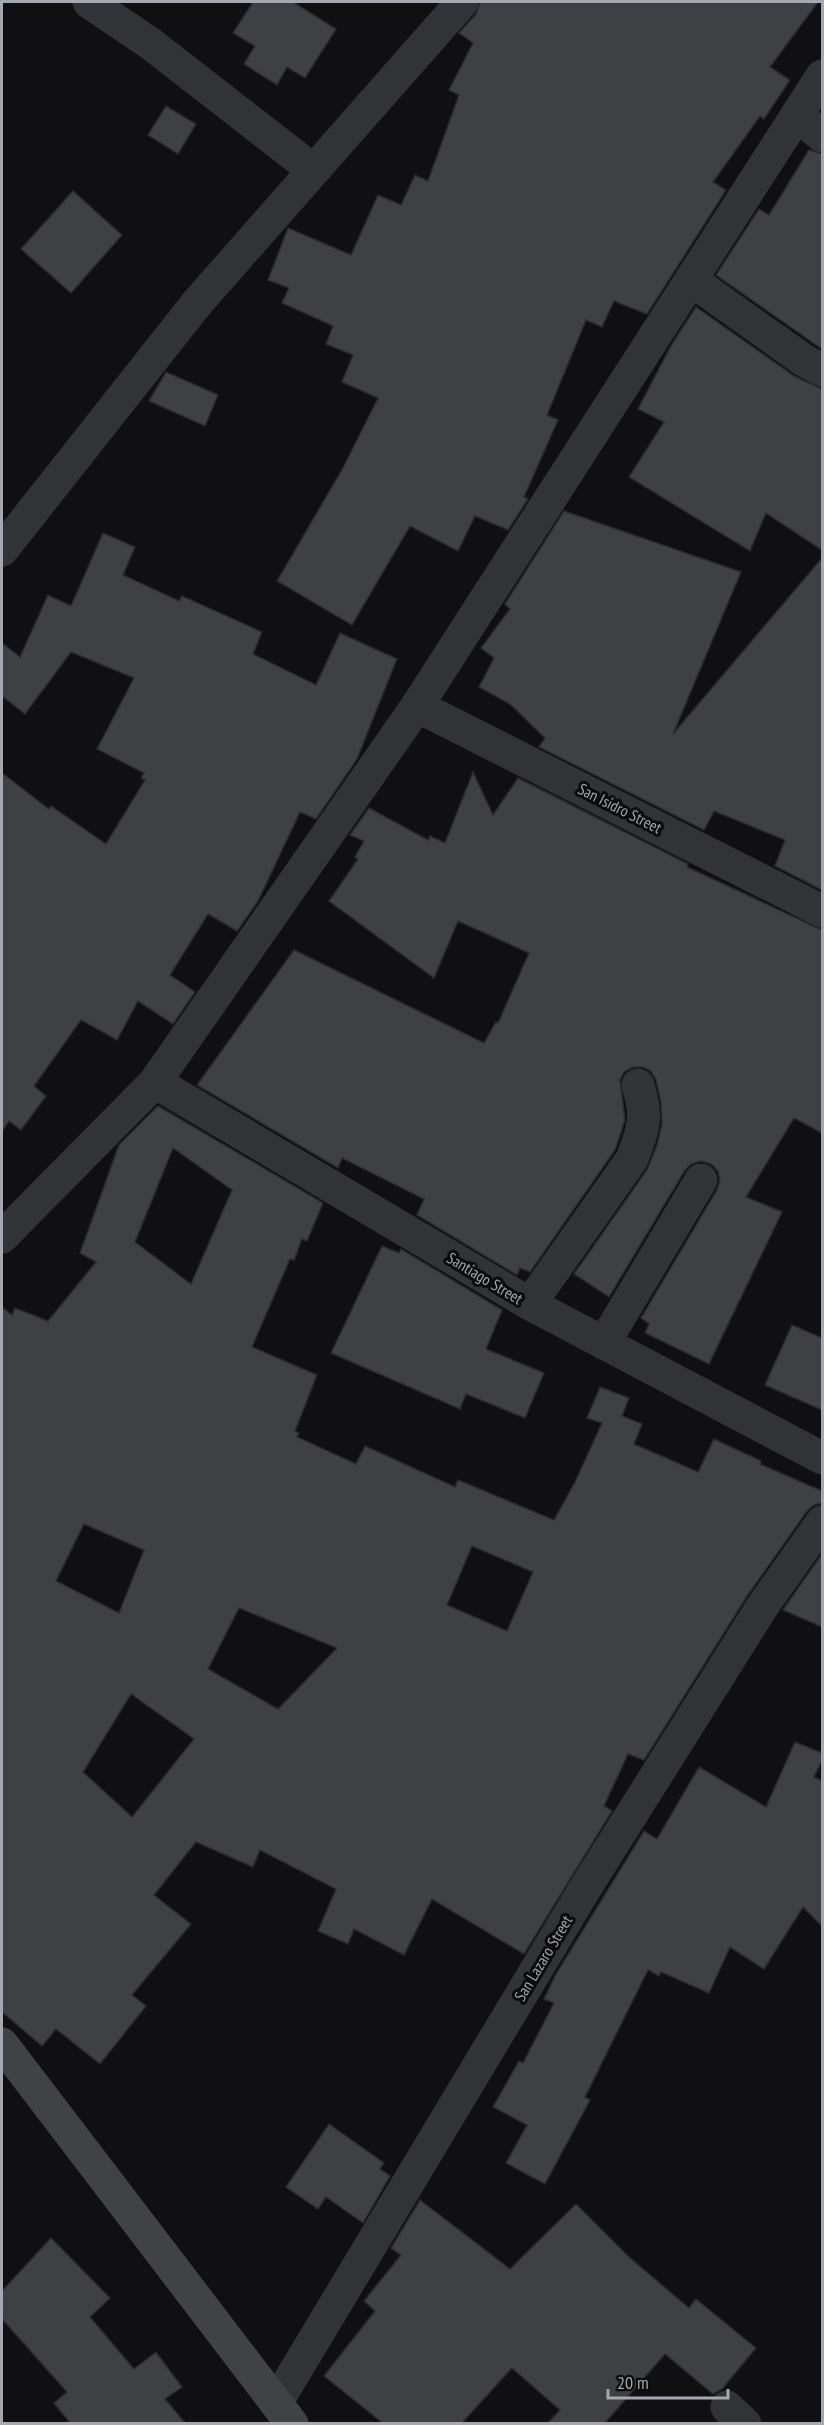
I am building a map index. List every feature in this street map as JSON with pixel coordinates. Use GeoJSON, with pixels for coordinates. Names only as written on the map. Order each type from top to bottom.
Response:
{"type":"FeatureCollection","features":[{"type":"Feature","properties":{"kind":"street"},"geometry":{"type":"LineString","coordinates":[[90,2],[151,44],[313,170]]}},
{"type":"Feature","properties":{"kind":"street"},"geometry":{"type":"LineString","coordinates":[[2,550],[197,303],[462,2]]}},
{"type":"Feature","properties":{"kind":"street"},"geometry":{"type":"LineString","coordinates":[[2,1237],[155,1082],[417,706],[822,76]]}},
{"type":"Feature","properties":{"kind":"street"},"geometry":{"type":"LineString","coordinates":[[797,115],[822,136]]}},
{"type":"Feature","properties":{"kind":"street"},"geometry":{"type":"LineString","coordinates":[[691,280],[805,361],[822,370]]}},
{"type":"Feature","properties":{"kind":"street","name":"San Isidro Street"},"geometry":{"type":"LineString","coordinates":[[417,706],[822,911]]}},
{"type":"Feature","properties":{"kind":"street","name":"Santiago Street"},"geometry":{"type":"LineString","coordinates":[[155,1082],[530,1304],[822,1458]]}},
{"type":"Feature","properties":{"kind":"street"},"geometry":{"type":"LineString","coordinates":[[530,1304],[632,1159],[642,1132],[645,1111],[638,1085]]}},
{"type":"Feature","properties":{"kind":"street"},"geometry":{"type":"LineString","coordinates":[[604,1343],[700,1180]]}},
{"type":"Feature","properties":{"kind":"street","name":"San Lazaro Street"},"geometry":{"type":"LineString","coordinates":[[284,2413],[586,1887],[762,1607],[822,1522]]}},
{"type":"Feature","properties":{"kind":"street"},"geometry":{"type":"LineString","coordinates":[[2,2044],[284,2413]]}},
{"type":"Feature","properties":{"kind":"building"},"geometry":{"type":"Polygon","coordinates":[[[253,2],[293,2],[336,29],[305,78],[287,67],[277,85],[244,64],[255,46],[233,33],[253,2]]]}},
{"type":"Feature","properties":{"kind":"building"},"geometry":{"type":"Polygon","coordinates":[[[480,2],[818,2],[770,67],[790,80],[764,119],[760,116],[713,182],[726,190],[647,314],[614,301],[602,327],[586,320],[547,415],[558,420],[524,497],[528,499],[508,530],[475,516],[458,551],[410,526],[352,625],[277,581],[343,468],[378,398],[342,382],[353,355],[326,344],[333,326],[282,303],[289,288],[268,280],[288,228],[351,255],[378,195],[401,205],[415,175],[428,181],[459,95],[449,90],[473,43],[459,33],[476,14],[480,2]]]}},
{"type":"Feature","properties":{"kind":"building"},"geometry":{"type":"Polygon","coordinates":[[[166,106],[196,124],[178,154],[148,135],[166,106]]]}},
{"type":"Feature","properties":{"kind":"building"},"geometry":{"type":"Polygon","coordinates":[[[809,150],[822,154],[822,349],[716,275],[759,209],[769,215],[809,150]]]}},
{"type":"Feature","properties":{"kind":"building"},"geometry":{"type":"Polygon","coordinates":[[[73,191],[122,235],[71,293],[21,249],[73,191]]]}},
{"type":"Feature","properties":{"kind":"building"},"geometry":{"type":"Polygon","coordinates":[[[696,307],[794,376],[822,389],[822,550],[766,513],[750,551],[629,477],[664,422],[638,409],[672,344],[696,307]]]}},
{"type":"Feature","properties":{"kind":"building"},"geometry":{"type":"Polygon","coordinates":[[[166,372],[218,395],[205,426],[149,401],[166,372]]]}},
{"type":"Feature","properties":{"kind":"building"},"geometry":{"type":"Polygon","coordinates":[[[564,511],[741,572],[673,734],[822,558],[822,890],[775,866],[785,840],[714,811],[704,830],[539,747],[545,738],[510,704],[479,687],[494,658],[481,648],[510,609],[505,604],[564,511]]]}},
{"type":"Feature","properties":{"kind":"building"},"geometry":{"type":"Polygon","coordinates":[[[103,533],[135,547],[123,575],[179,601],[182,596],[262,632],[253,654],[316,685],[340,633],[397,659],[357,759],[316,819],[300,812],[258,901],[237,931],[208,914],[170,975],[195,992],[173,1024],[138,1001],[117,1040],[81,1020],[34,1086],[46,1096],[21,1130],[9,1121],[2,1131],[2,773],[49,809],[51,806],[106,844],[145,780],[141,778],[144,773],[97,749],[134,678],[71,652],[25,714],[2,696],[2,643],[20,657],[48,595],[71,606],[103,533]]]}},
{"type":"Feature","properties":{"kind":"building"},"geometry":{"type":"Polygon","coordinates":[[[473,772],[493,815],[518,778],[688,864],[687,867],[822,930],[822,1133],[794,1118],[746,1197],[782,1212],[709,1364],[645,1333],[649,1324],[641,1318],[717,1190],[720,1180],[718,1171],[711,1164],[701,1161],[691,1164],[685,1170],[609,1297],[574,1274],[647,1170],[657,1145],[662,1124],[661,1102],[656,1080],[651,1071],[643,1067],[633,1067],[624,1072],[620,1080],[625,1120],[615,1150],[530,1272],[520,1268],[517,1275],[417,1215],[424,1199],[342,1158],[338,1168],[197,1085],[294,950],[484,1043],[496,1022],[498,1023],[529,953],[458,921],[434,978],[329,901],[358,859],[355,857],[364,841],[350,835],[369,808],[428,840],[430,836],[445,843],[473,772]]]}},
{"type":"Feature","properties":{"kind":"building"},"geometry":{"type":"Polygon","coordinates":[[[158,1106],[323,1203],[307,1241],[302,1239],[294,1260],[290,1259],[252,1347],[317,1375],[295,1431],[299,1433],[297,1437],[356,1464],[365,1446],[455,1487],[458,1480],[554,1520],[575,1482],[602,1423],[587,1418],[600,1387],[629,1398],[622,1416],[642,1424],[634,1444],[698,1472],[714,1439],[761,1461],[760,1464],[822,1491],[822,1503],[814,1505],[807,1511],[747,1596],[644,1760],[628,1754],[604,1806],[612,1811],[524,1954],[432,1899],[404,1955],[354,1929],[348,1944],[318,1931],[336,1889],[260,1850],[253,1867],[196,1842],[154,1895],[191,1924],[132,1995],[146,2006],[100,2064],[56,2029],[42,2046],[2,2012],[2,1307],[12,1315],[15,1308],[48,1321],[96,1262],[80,1253],[119,1145],[158,1106]],[[173,1148],[135,1242],[191,1284],[232,1190],[173,1148]],[[84,1524],[56,1581],[119,1613],[144,1550],[84,1524]],[[472,1546],[447,1605],[507,1631],[533,1572],[472,1546]],[[239,1608],[208,1669],[278,1709],[337,1648],[239,1608]],[[131,1694],[83,1772],[132,1817],[194,1739],[131,1694]]]}},
{"type":"Feature","properties":{"kind":"building"},"geometry":{"type":"Polygon","coordinates":[[[382,1246],[399,1253],[401,1249],[502,1310],[486,1349],[544,1373],[525,1418],[466,1394],[460,1409],[331,1353],[382,1246]]]}},
{"type":"Feature","properties":{"kind":"building"},"geometry":{"type":"Polygon","coordinates":[[[792,1325],[822,1338],[822,1410],[765,1385],[792,1325]]]}},
{"type":"Feature","properties":{"kind":"building"},"geometry":{"type":"Polygon","coordinates":[[[822,1554],[822,1627],[783,1610],[822,1554]]]}},
{"type":"Feature","properties":{"kind":"building"},"geometry":{"type":"Polygon","coordinates":[[[795,1742],[822,1753],[822,1760],[814,1777],[822,1781],[822,1926],[803,1907],[764,1969],[730,1947],[709,1993],[661,1972],[659,1976],[648,1970],[585,2097],[590,2100],[545,2184],[506,2163],[527,2125],[493,2107],[519,2061],[523,2063],[554,2003],[544,1999],[556,1974],[644,1831],[657,1839],[699,1767],[766,1807],[795,1742]]]}},
{"type":"Feature","properties":{"kind":"building"},"geometry":{"type":"Polygon","coordinates":[[[329,2124],[384,2163],[380,2169],[390,2176],[363,2223],[326,2197],[318,2209],[286,2187],[329,2124]]]}},
{"type":"Feature","properties":{"kind":"building"},"geometry":{"type":"Polygon","coordinates":[[[420,2200],[510,2269],[576,2204],[629,2257],[689,2308],[696,2299],[756,2348],[722,2389],[713,2394],[665,2354],[604,2424],[547,2424],[560,2410],[512,2368],[461,2424],[384,2424],[324,2376],[375,2311],[364,2301],[401,2255],[391,2248],[420,2200]]]}},
{"type":"Feature","properties":{"kind":"building"},"geometry":{"type":"Polygon","coordinates":[[[51,2238],[110,2298],[90,2317],[134,2369],[156,2352],[182,2387],[165,2399],[186,2424],[71,2424],[54,2403],[67,2392],[2,2319],[2,2291],[51,2238]]]}}]}
